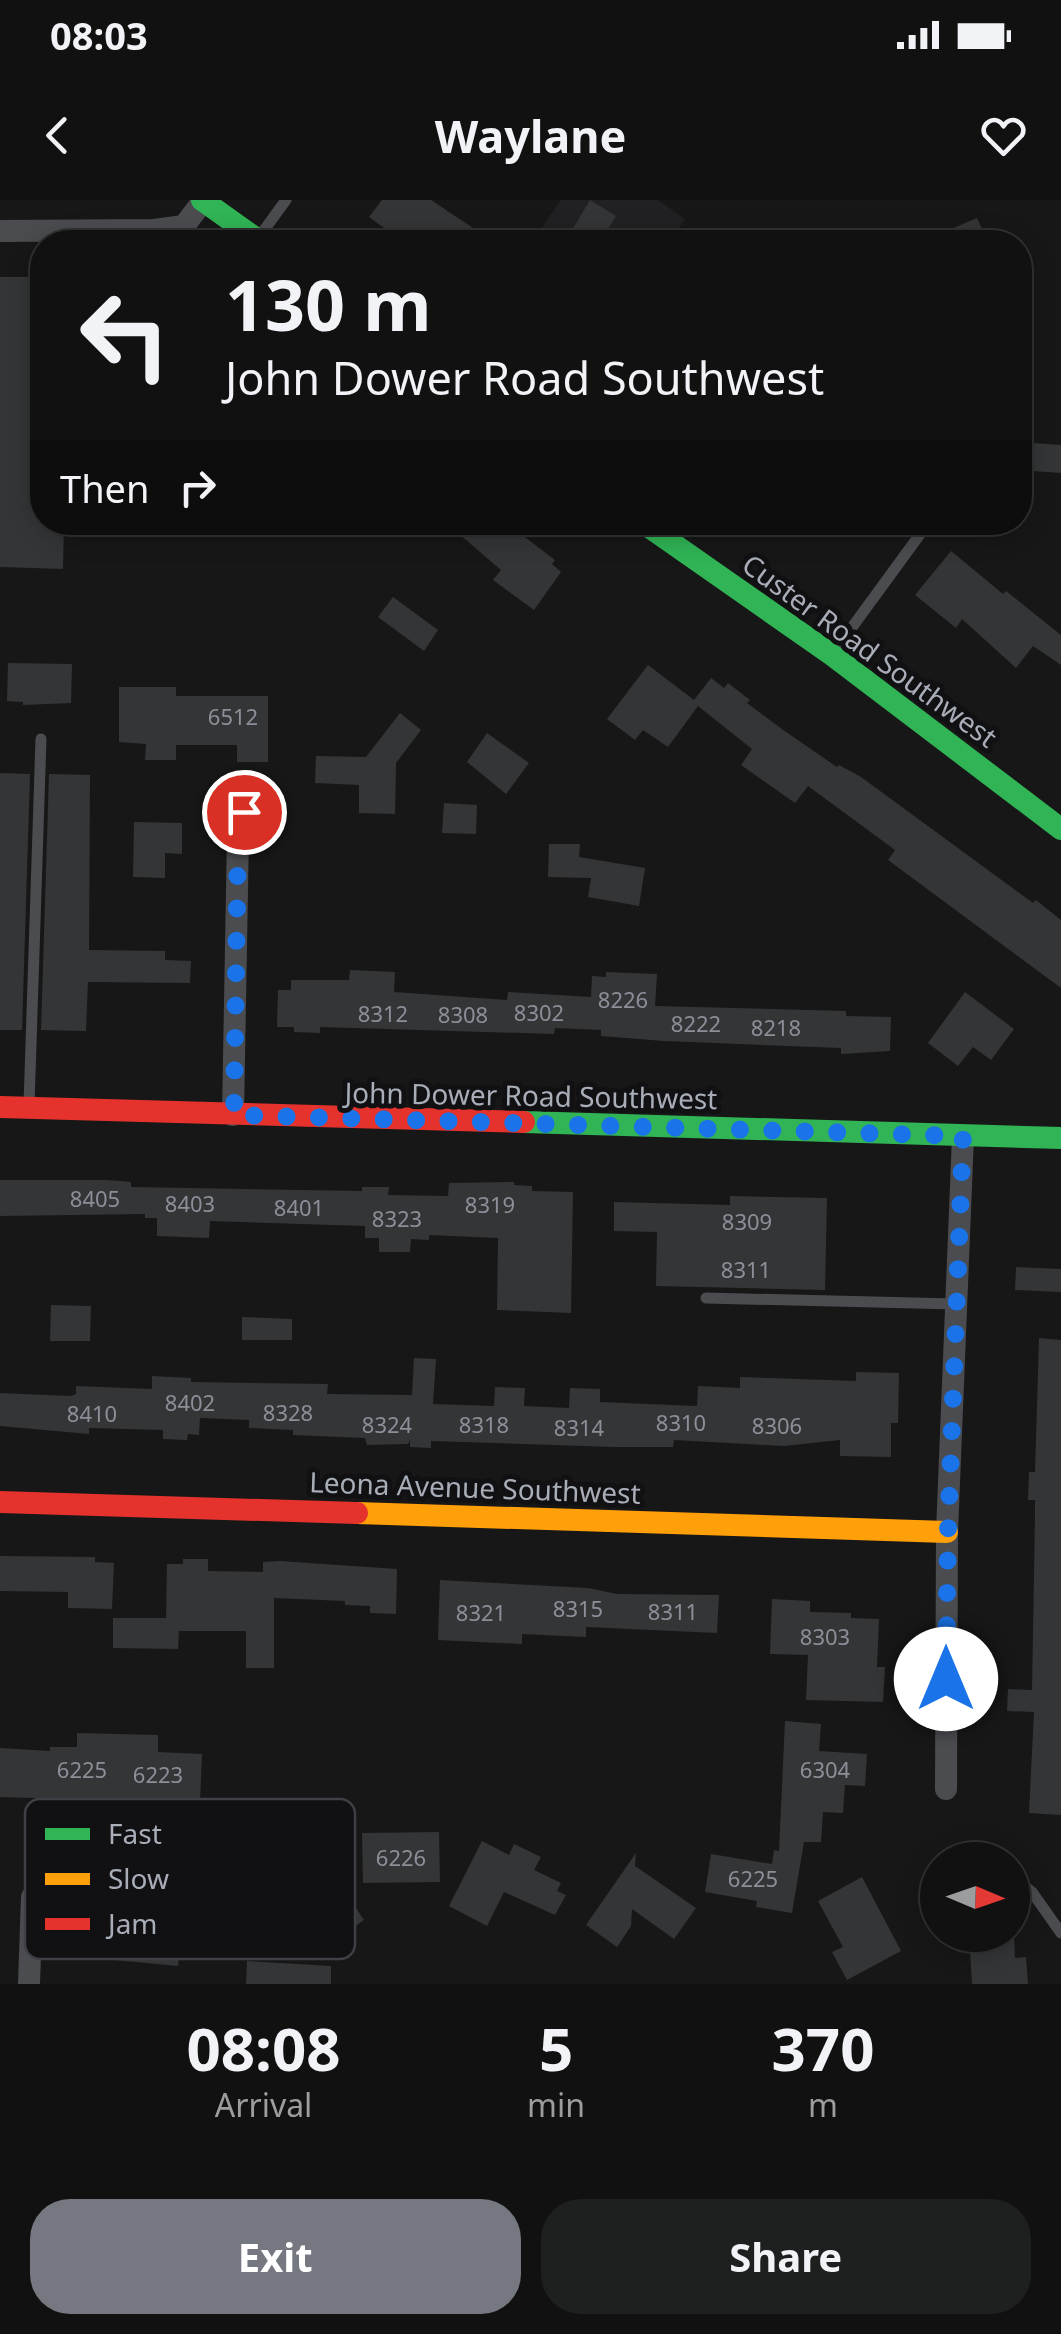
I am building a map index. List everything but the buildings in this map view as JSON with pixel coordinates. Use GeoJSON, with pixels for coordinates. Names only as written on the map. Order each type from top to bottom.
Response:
{"type":"FeatureCollection","features":[{"type":"Feature","properties":{"kind":"street"},"geometry":{"type":"LineString","coordinates":[[159,230],[184,226],[202,200],[244,230]]}},
{"type":"Feature","properties":{"kind":"street"},"geometry":{"type":"LineString","coordinates":[[0,231],[30,233]]}},
{"type":"Feature","properties":{"kind":"street","name":"Custer Road Southwest"},"geometry":{"type":"LineString","coordinates":[[661,535],[832,655],[1061,829]]}},
{"type":"Feature","properties":{"kind":"street"},"geometry":{"type":"LineString","coordinates":[[234,1115],[238,834],[244,812]]}},
{"type":"Feature","properties":{"kind":"street","name":"John Dower Road Southwest"},"geometry":{"type":"LineString","coordinates":[[0,1108],[1061,1138]]}},
{"type":"Feature","properties":{"kind":"street"},"geometry":{"type":"LineString","coordinates":[[946,1789],[948,1532],[963,1136]]}},
{"type":"Feature","properties":{"kind":"street","name":"Leona Avenue Southwest"},"geometry":{"type":"LineString","coordinates":[[0,1502],[948,1532]]}},
{"type":"Feature","properties":{"kind":"street"},"geometry":{"type":"LineString","coordinates":[[29,1984],[30,1959]]}},
{"type":"Feature","properties":{"kind":"lane"},"geometry":{"type":"LineString","coordinates":[[266,230],[286,200]]}},
{"type":"Feature","properties":{"kind":"lane"},"geometry":{"type":"LineString","coordinates":[[832,655],[920,535]]}},
{"type":"Feature","properties":{"kind":"lane"},"geometry":{"type":"LineString","coordinates":[[29,1108],[40,739]]}},
{"type":"Feature","properties":{"kind":"lane"},"geometry":{"type":"LineString","coordinates":[[706,1298],[956,1304]]}},
{"type":"Feature","properties":{"kind":"lane"},"geometry":{"type":"LineString","coordinates":[[1030,1890],[1061,1933]]}},
{"type":"Feature","properties":{"kind":"shaded area"},"geometry":{"type":"Polygon","coordinates":[[[561,200],[658,200],[685,219],[678,230],[540,230],[561,200]]]}},
{"type":"Feature","properties":{"kind":"traffic: fast"},"geometry":{"type":"LineString","coordinates":[[202,200],[244,230]]}},
{"type":"Feature","properties":{"kind":"traffic: fast"},"geometry":{"type":"LineString","coordinates":[[661,535],[832,655],[1061,829]]}},
{"type":"Feature","properties":{"kind":"traffic: fast"},"geometry":{"type":"LineString","coordinates":[[524,1122],[1061,1138]]}},
{"type":"Feature","properties":{"kind":"traffic: slow"},"geometry":{"type":"LineString","coordinates":[[357,1513],[947,1532]]}},
{"type":"Feature","properties":{"kind":"traffic: jam"},"geometry":{"type":"LineString","coordinates":[[0,1107],[524,1122]]}},
{"type":"Feature","properties":{"kind":"traffic: jam"},"geometry":{"type":"LineString","coordinates":[[0,1502],[357,1513]]}},
{"type":"Feature","properties":{"kind":"route"},"geometry":{"type":"LineString","coordinates":[[244,812],[238,834],[234,1115],[963,1136],[946,1679]]}}]}
